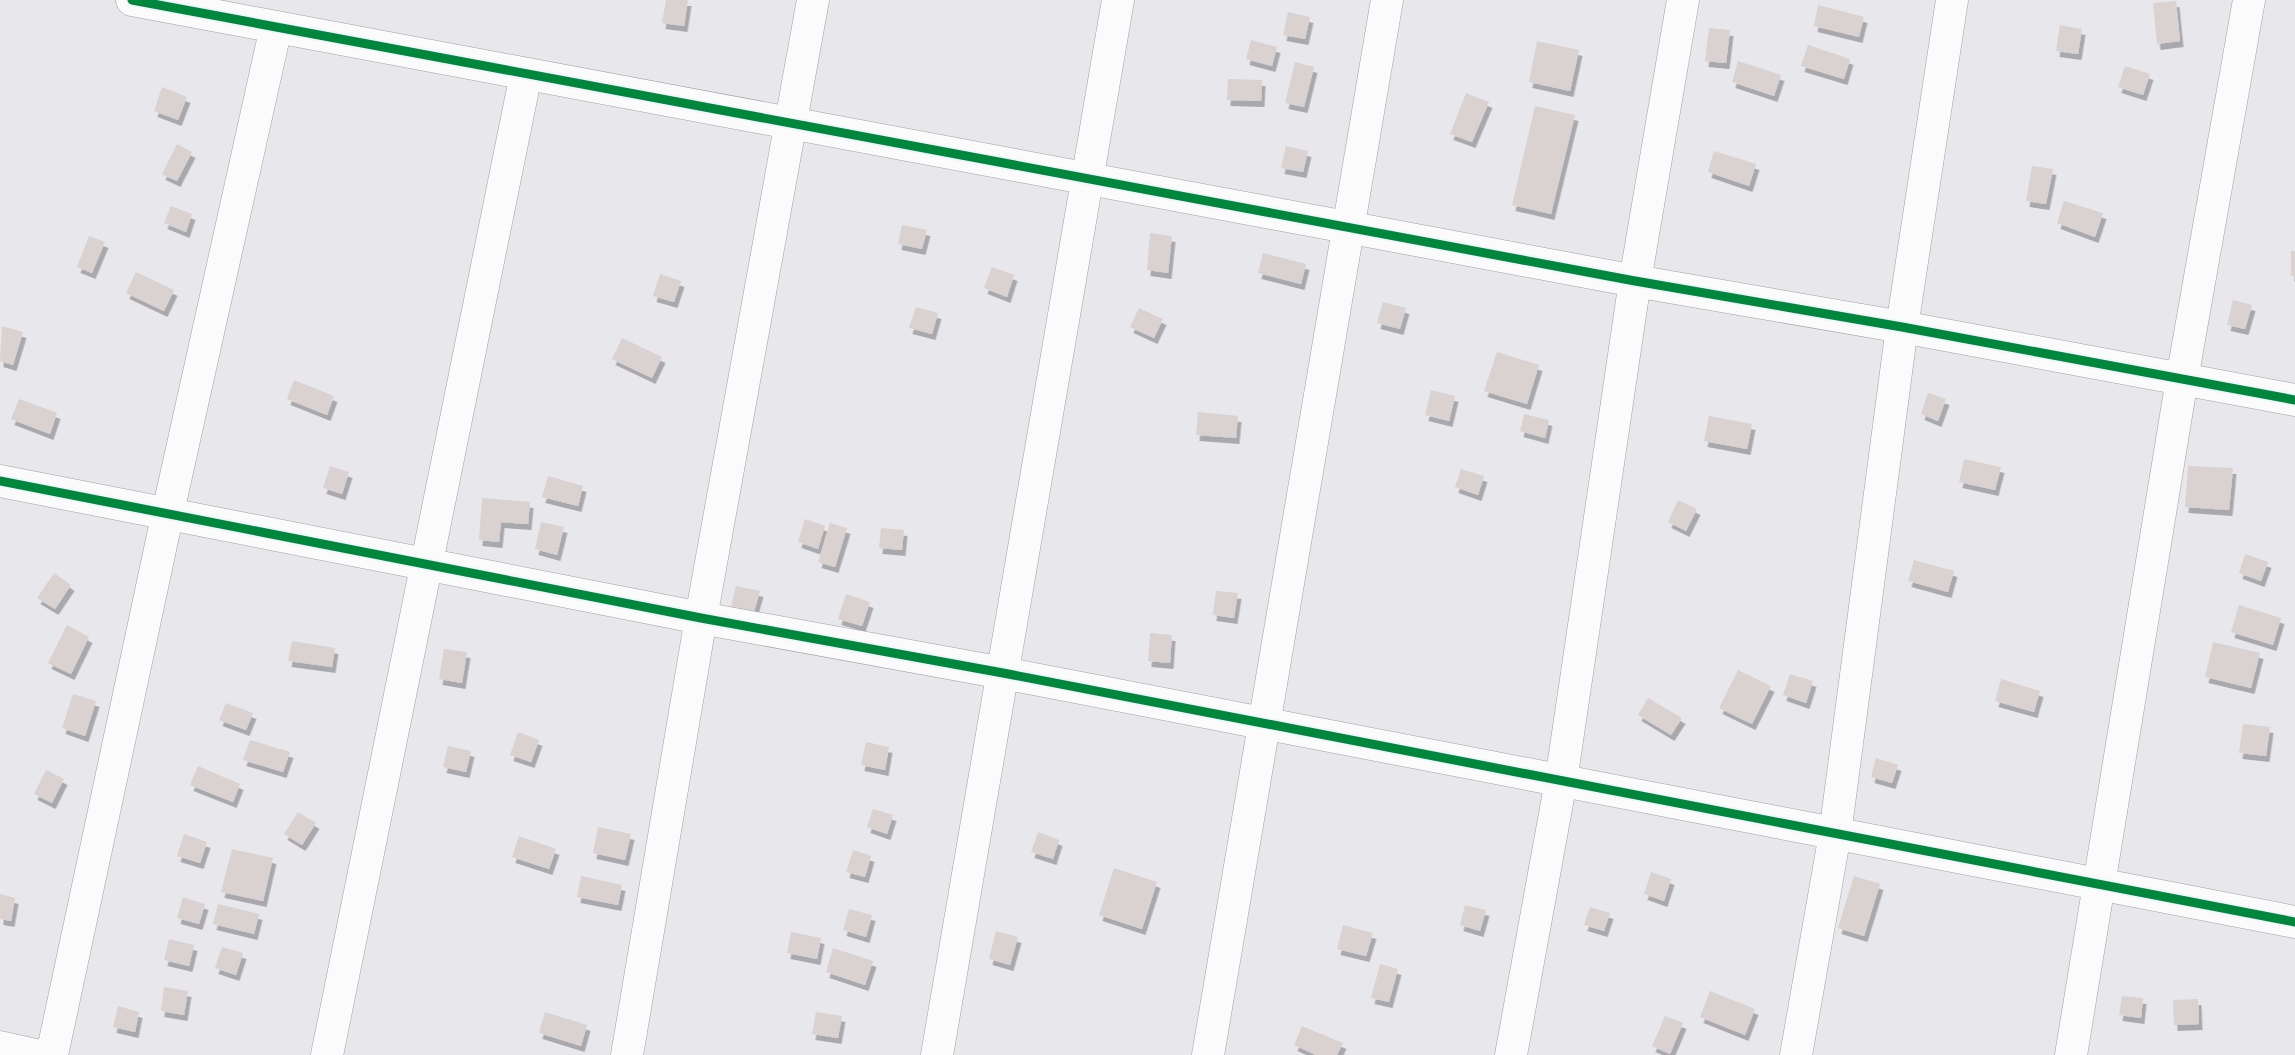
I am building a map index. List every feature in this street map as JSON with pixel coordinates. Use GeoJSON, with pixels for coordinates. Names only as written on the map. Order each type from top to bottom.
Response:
{"type":"FeatureCollection","features":[{"type":"Feature","properties":{"kind":"street"},"geometry":{"type":"LineString","coordinates":[[132,0],[1348,228],[2295,400]]}},
{"type":"Feature","properties":{"kind":"street"},"geometry":{"type":"LineString","coordinates":[[627,1055],[701,618],[813,0]]}},
{"type":"Feature","properties":{"kind":"street"},"geometry":{"type":"LineString","coordinates":[[936,1055],[1118,0]]}},
{"type":"Feature","properties":{"kind":"street"},"geometry":{"type":"LineString","coordinates":[[1208,1055],[1387,0]]}},
{"type":"Feature","properties":{"kind":"street"},"geometry":{"type":"LineString","coordinates":[[1511,1055],[1561,781],[1635,281],[1683,0]]}},
{"type":"Feature","properties":{"kind":"street"},"geometry":{"type":"LineString","coordinates":[[1796,1055],[1835,834],[1902,327],[1952,0]]}},
{"type":"Feature","properties":{"kind":"street"},"geometry":{"type":"LineString","coordinates":[[2072,1055],[2182,379],[2249,0]]}},
{"type":"Feature","properties":{"kind":"street"},"geometry":{"type":"LineString","coordinates":[[52,1055],[168,512],[276,27]]}},
{"type":"Feature","properties":{"kind":"street"},"geometry":{"type":"LineString","coordinates":[[327,1055],[526,74]]}},
{"type":"Feature","properties":{"kind":"street"},"geometry":{"type":"LineString","coordinates":[[0,481],[168,512],[425,565],[1002,673],[2295,922]]}},
{"type":"Feature","properties":{"kind":"street"},"geometry":{"type":"LineString","coordinates":[[0,1047],[36,1055]]}},
{"type":"Feature","properties":{"kind":"building"},"geometry":{"type":"Polygon","coordinates":[[[666,0],[688,0],[684,26],[662,23],[666,0]]]}},
{"type":"Feature","properties":{"kind":"building"},"geometry":{"type":"Polygon","coordinates":[[[2176,1],[2180,41],[2157,44],[2153,3],[2176,1]]]}},
{"type":"Feature","properties":{"kind":"building"},"geometry":{"type":"Polygon","coordinates":[[[1818,5],[1864,17],[1859,37],[1814,26],[1818,5]]]}},
{"type":"Feature","properties":{"kind":"building"},"geometry":{"type":"Polygon","coordinates":[[[1288,12],[1310,17],[1305,39],[1283,35],[1288,12]]]}},
{"type":"Feature","properties":{"kind":"building"},"geometry":{"type":"Polygon","coordinates":[[[2060,25],[2082,29],[2078,54],[2056,51],[2060,25]]]}},
{"type":"Feature","properties":{"kind":"building"},"geometry":{"type":"Polygon","coordinates":[[[1709,28],[1730,30],[1726,63],[1705,61],[1709,28]]]}},
{"type":"Feature","properties":{"kind":"building"},"geometry":{"type":"Polygon","coordinates":[[[1251,40],[1277,47],[1272,66],[1246,59],[1251,40]]]}},
{"type":"Feature","properties":{"kind":"building"},"geometry":{"type":"Polygon","coordinates":[[[1537,41],[1579,50],[1570,91],[1529,82],[1537,41]]]}},
{"type":"Feature","properties":{"kind":"building"},"geometry":{"type":"Polygon","coordinates":[[[1808,45],[1850,59],[1844,79],[1801,66],[1808,45]]]}},
{"type":"Feature","properties":{"kind":"building"},"geometry":{"type":"Polygon","coordinates":[[[1738,61],[1781,75],[1774,96],[1732,82],[1738,61]]]}},
{"type":"Feature","properties":{"kind":"building"},"geometry":{"type":"Polygon","coordinates":[[[1295,62],[1314,67],[1304,107],[1285,103],[1295,62]]]}},
{"type":"Feature","properties":{"kind":"building"},"geometry":{"type":"Polygon","coordinates":[[[2125,66],[2150,74],[2143,95],[2118,87],[2125,66]]]}},
{"type":"Feature","properties":{"kind":"building"},"geometry":{"type":"Polygon","coordinates":[[[1228,79],[1262,80],[1261,101],[1227,100],[1228,79]]]}},
{"type":"Feature","properties":{"kind":"building"},"geometry":{"type":"Polygon","coordinates":[[[162,87],[187,97],[178,120],[154,111],[162,87]]]}},
{"type":"Feature","properties":{"kind":"building"},"geometry":{"type":"Polygon","coordinates":[[[1466,93],[1489,102],[1472,142],[1450,134],[1466,93]]]}},
{"type":"Feature","properties":{"kind":"building"},"geometry":{"type":"Polygon","coordinates":[[[1535,106],[1575,115],[1551,214],[1512,205],[1535,106]]]}},
{"type":"Feature","properties":{"kind":"building"},"geometry":{"type":"Polygon","coordinates":[[[177,144],[192,152],[177,181],[162,174],[177,144]]]}},
{"type":"Feature","properties":{"kind":"building"},"geometry":{"type":"Polygon","coordinates":[[[1286,146],[1308,151],[1303,172],[1281,168],[1286,146]]]}},
{"type":"Feature","properties":{"kind":"building"},"geometry":{"type":"Polygon","coordinates":[[[1714,151],[1756,164],[1749,186],[1708,172],[1714,151]]]}},
{"type":"Feature","properties":{"kind":"building"},"geometry":{"type":"Polygon","coordinates":[[[2032,166],[2053,169],[2046,204],[2026,201],[2032,166]]]}},
{"type":"Feature","properties":{"kind":"building"},"geometry":{"type":"Polygon","coordinates":[[[2064,201],[2103,213],[2095,237],[2057,223],[2064,201]]]}},
{"type":"Feature","properties":{"kind":"building"},"geometry":{"type":"Polygon","coordinates":[[[171,206],[192,214],[186,232],[164,223],[171,206]]]}},
{"type":"Feature","properties":{"kind":"building"},"geometry":{"type":"Polygon","coordinates":[[[902,225],[927,230],[922,249],[898,244],[902,225]]]}},
{"type":"Feature","properties":{"kind":"building"},"geometry":{"type":"Polygon","coordinates":[[[1150,233],[1172,236],[1168,273],[1147,270],[1150,233]]]}},
{"type":"Feature","properties":{"kind":"building"},"geometry":{"type":"Polygon","coordinates":[[[89,236],[105,242],[92,273],[77,267],[89,236]]]}},
{"type":"Feature","properties":{"kind":"building"},"geometry":{"type":"Polygon","coordinates":[[[2291,251],[2295,251],[2295,276],[2291,276],[2291,251]]]}},
{"type":"Feature","properties":{"kind":"building"},"geometry":{"type":"Polygon","coordinates":[[[1263,253],[1306,264],[1301,284],[1258,273],[1263,253]]]}},
{"type":"Feature","properties":{"kind":"building"},"geometry":{"type":"Polygon","coordinates":[[[992,267],[1014,275],[1007,297],[984,288],[992,267]]]}},
{"type":"Feature","properties":{"kind":"building"},"geometry":{"type":"Polygon","coordinates":[[[136,272],[174,290],[164,311],[126,293],[136,272]]]}},
{"type":"Feature","properties":{"kind":"building"},"geometry":{"type":"Polygon","coordinates":[[[660,274],[681,281],[674,302],[653,296],[660,274]]]}},
{"type":"Feature","properties":{"kind":"building"},"geometry":{"type":"Polygon","coordinates":[[[2233,300],[2252,305],[2245,329],[2227,325],[2233,300]]]}},
{"type":"Feature","properties":{"kind":"building"},"geometry":{"type":"Polygon","coordinates":[[[1383,302],[1406,308],[1400,329],[1377,323],[1383,302]]]}},
{"type":"Feature","properties":{"kind":"building"},"geometry":{"type":"Polygon","coordinates":[[[916,307],[938,313],[932,334],[909,328],[916,307]]]}},
{"type":"Feature","properties":{"kind":"building"},"geometry":{"type":"Polygon","coordinates":[[[1139,308],[1163,319],[1154,338],[1130,327],[1139,308]]]}},
{"type":"Feature","properties":{"kind":"building"},"geometry":{"type":"Polygon","coordinates":[[[2,326],[23,332],[13,365],[0,361],[2,326]]]}},
{"type":"Feature","properties":{"kind":"building"},"geometry":{"type":"Polygon","coordinates":[[[622,338],[662,357],[652,378],[612,359],[622,338]]]}},
{"type":"Feature","properties":{"kind":"building"},"geometry":{"type":"Polygon","coordinates":[[[1497,352],[1539,365],[1527,404],[1484,391],[1497,352]]]}},
{"type":"Feature","properties":{"kind":"building"},"geometry":{"type":"Polygon","coordinates":[[[294,380],[334,396],[327,415],[287,399],[294,380]]]}},
{"type":"Feature","properties":{"kind":"building"},"geometry":{"type":"Polygon","coordinates":[[[1431,390],[1455,396],[1449,421],[1425,415],[1431,390]]]}},
{"type":"Feature","properties":{"kind":"building"},"geometry":{"type":"Polygon","coordinates":[[[1928,393],[1946,399],[1938,421],[1921,414],[1928,393]]]}},
{"type":"Feature","properties":{"kind":"building"},"geometry":{"type":"Polygon","coordinates":[[[19,399],[57,413],[50,434],[11,419],[19,399]]]}},
{"type":"Feature","properties":{"kind":"building"},"geometry":{"type":"Polygon","coordinates":[[[1198,412],[1238,416],[1236,438],[1196,435],[1198,412]]]}},
{"type":"Feature","properties":{"kind":"building"},"geometry":{"type":"Polygon","coordinates":[[[1524,414],[1549,420],[1545,438],[1520,431],[1524,414]]]}},
{"type":"Feature","properties":{"kind":"building"},"geometry":{"type":"Polygon","coordinates":[[[1709,416],[1752,424],[1747,449],[1704,441],[1709,416]]]}},
{"type":"Feature","properties":{"kind":"building"},"geometry":{"type":"Polygon","coordinates":[[[1964,459],[2001,467],[1995,490],[1959,482],[1964,459]]]}},
{"type":"Feature","properties":{"kind":"building"},"geometry":{"type":"Polygon","coordinates":[[[330,466],[349,472],[342,494],[323,488],[330,466]]]}},
{"type":"Feature","properties":{"kind":"building"},"geometry":{"type":"Polygon","coordinates":[[[2188,466],[2233,468],[2229,510],[2185,507],[2188,466]]]}},
{"type":"Feature","properties":{"kind":"building"},"geometry":{"type":"Polygon","coordinates":[[[1461,469],[1484,476],[1478,495],[1455,487],[1461,469]]]}},
{"type":"Feature","properties":{"kind":"building"},"geometry":{"type":"Polygon","coordinates":[[[548,476],[583,486],[578,506],[542,497],[548,476]]]}},
{"type":"Feature","properties":{"kind":"building"},"geometry":{"type":"Polygon","coordinates":[[[482,498],[530,502],[528,524],[501,522],[499,542],[479,540],[482,498]]]}},
{"type":"Feature","properties":{"kind":"building"},"geometry":{"type":"Polygon","coordinates":[[[1678,500],[1697,509],[1686,531],[1668,522],[1678,500]]]}},
{"type":"Feature","properties":{"kind":"building"},"geometry":{"type":"Polygon","coordinates":[[[805,519],[825,526],[818,549],[798,542],[805,519]]]}},
{"type":"Feature","properties":{"kind":"building"},"geometry":{"type":"Polygon","coordinates":[[[541,522],[564,527],[557,555],[535,549],[541,522]]]}},
{"type":"Feature","properties":{"kind":"building"},"geometry":{"type":"Polygon","coordinates":[[[830,523],[847,528],[835,567],[818,562],[830,523]]]}},
{"type":"Feature","properties":{"kind":"building"},"geometry":{"type":"Polygon","coordinates":[[[881,528],[904,530],[902,550],[879,548],[881,528]]]}},
{"type":"Feature","properties":{"kind":"building"},"geometry":{"type":"Polygon","coordinates":[[[2245,554],[2268,562],[2261,581],[2239,573],[2245,554]]]}},
{"type":"Feature","properties":{"kind":"building"},"geometry":{"type":"Polygon","coordinates":[[[1914,560],[1954,571],[1948,592],[1908,581],[1914,560]]]}},
{"type":"Feature","properties":{"kind":"building"},"geometry":{"type":"Polygon","coordinates":[[[54,573],[71,585],[55,609],[37,598],[54,573]]]}},
{"type":"Feature","properties":{"kind":"building"},"geometry":{"type":"Polygon","coordinates":[[[736,586],[760,591],[754,612],[731,607],[736,586]]]}},
{"type":"Feature","properties":{"kind":"building"},"geometry":{"type":"Polygon","coordinates":[[[1216,591],[1238,593],[1234,618],[1213,615],[1216,591]]]}},
{"type":"Feature","properties":{"kind":"building"},"geometry":{"type":"Polygon","coordinates":[[[846,594],[870,602],[862,626],[838,619],[846,594]]]}},
{"type":"Feature","properties":{"kind":"building"},"geometry":{"type":"Polygon","coordinates":[[[2239,605],[2281,618],[2273,645],[2231,632],[2239,605]]]}},
{"type":"Feature","properties":{"kind":"building"},"geometry":{"type":"Polygon","coordinates":[[[67,625],[89,637],[71,674],[48,663],[67,625]]]}},
{"type":"Feature","properties":{"kind":"building"},"geometry":{"type":"Polygon","coordinates":[[[1150,633],[1172,635],[1170,663],[1148,661],[1150,633]]]}},
{"type":"Feature","properties":{"kind":"building"},"geometry":{"type":"Polygon","coordinates":[[[292,641],[335,648],[332,667],[288,661],[292,641]]]}},
{"type":"Feature","properties":{"kind":"building"},"geometry":{"type":"Polygon","coordinates":[[[2213,642],[2260,653],[2251,688],[2205,677],[2213,642]]]}},
{"type":"Feature","properties":{"kind":"building"},"geometry":{"type":"Polygon","coordinates":[[[444,649],[467,652],[462,683],[439,679],[444,649]]]}},
{"type":"Feature","properties":{"kind":"building"},"geometry":{"type":"Polygon","coordinates":[[[1738,670],[1771,686],[1752,724],[1719,708],[1738,670]]]}},
{"type":"Feature","properties":{"kind":"building"},"geometry":{"type":"Polygon","coordinates":[[[1790,674],[1813,681],[1806,703],[1783,695],[1790,674]]]}},
{"type":"Feature","properties":{"kind":"building"},"geometry":{"type":"Polygon","coordinates":[[[2001,679],[2040,691],[2034,712],[1995,701],[2001,679]]]}},
{"type":"Feature","properties":{"kind":"building"},"geometry":{"type":"Polygon","coordinates":[[[73,694],[96,701],[85,736],[62,728],[73,694]]]}},
{"type":"Feature","properties":{"kind":"building"},"geometry":{"type":"Polygon","coordinates":[[[1648,698],[1682,718],[1671,735],[1638,715],[1648,698]]]}},
{"type":"Feature","properties":{"kind":"building"},"geometry":{"type":"Polygon","coordinates":[[[226,703],[253,713],[246,730],[219,720],[226,703]]]}},
{"type":"Feature","properties":{"kind":"building"},"geometry":{"type":"Polygon","coordinates":[[[2243,724],[2270,727],[2266,756],[2239,753],[2243,724]]]}},
{"type":"Feature","properties":{"kind":"building"},"geometry":{"type":"Polygon","coordinates":[[[518,732],[539,740],[531,762],[510,755],[518,732]]]}},
{"type":"Feature","properties":{"kind":"building"},"geometry":{"type":"Polygon","coordinates":[[[250,740],[290,752],[283,772],[243,760],[250,740]]]}},
{"type":"Feature","properties":{"kind":"building"},"geometry":{"type":"Polygon","coordinates":[[[866,742],[889,747],[885,770],[861,765],[866,742]]]}},
{"type":"Feature","properties":{"kind":"building"},"geometry":{"type":"Polygon","coordinates":[[[448,746],[471,751],[466,772],[443,767],[448,746]]]}},
{"type":"Feature","properties":{"kind":"building"},"geometry":{"type":"Polygon","coordinates":[[[1876,758],[1898,765],[1892,783],[1871,777],[1876,758]]]}},
{"type":"Feature","properties":{"kind":"building"},"geometry":{"type":"Polygon","coordinates":[[[198,766],[240,784],[233,802],[190,785],[198,766]]]}},
{"type":"Feature","properties":{"kind":"building"},"geometry":{"type":"Polygon","coordinates":[[[46,770],[64,779],[52,803],[34,794],[46,770]]]}},
{"type":"Feature","properties":{"kind":"building"},"geometry":{"type":"Polygon","coordinates":[[[873,809],[893,815],[887,834],[867,827],[873,809]]]}},
{"type":"Feature","properties":{"kind":"building"},"geometry":{"type":"Polygon","coordinates":[[[298,812],[316,823],[302,845],[284,834],[298,812]]]}},
{"type":"Feature","properties":{"kind":"building"},"geometry":{"type":"Polygon","coordinates":[[[598,827],[631,834],[625,860],[593,853],[598,827]]]}},
{"type":"Feature","properties":{"kind":"building"},"geometry":{"type":"Polygon","coordinates":[[[1038,832],[1059,840],[1053,859],[1031,852],[1038,832]]]}},
{"type":"Feature","properties":{"kind":"building"},"geometry":{"type":"Polygon","coordinates":[[[184,834],[207,842],[200,863],[177,856],[184,834]]]}},
{"type":"Feature","properties":{"kind":"building"},"geometry":{"type":"Polygon","coordinates":[[[519,836],[556,849],[549,869],[512,857],[519,836]]]}},
{"type":"Feature","properties":{"kind":"building"},"geometry":{"type":"Polygon","coordinates":[[[232,849],[273,858],[263,901],[221,892],[232,849]]]}},
{"type":"Feature","properties":{"kind":"building"},"geometry":{"type":"Polygon","coordinates":[[[853,850],[871,856],[865,877],[846,872],[853,850]]]}},
{"type":"Feature","properties":{"kind":"building"},"geometry":{"type":"Polygon","coordinates":[[[1114,868],[1157,882],[1142,929],[1099,915],[1114,868]]]}},
{"type":"Feature","properties":{"kind":"building"},"geometry":{"type":"Polygon","coordinates":[[[1651,872],[1671,879],[1664,901],[1644,894],[1651,872]]]}},
{"type":"Feature","properties":{"kind":"building"},"geometry":{"type":"Polygon","coordinates":[[[581,876],[622,885],[618,905],[577,897],[581,876]]]}},
{"type":"Feature","properties":{"kind":"building"},"geometry":{"type":"Polygon","coordinates":[[[1854,876],[1880,884],[1864,936],[1838,928],[1854,876]]]}},
{"type":"Feature","properties":{"kind":"building"},"geometry":{"type":"Polygon","coordinates":[[[0,894],[15,898],[11,921],[0,919],[0,894]]]}},
{"type":"Feature","properties":{"kind":"building"},"geometry":{"type":"Polygon","coordinates":[[[183,897],[205,904],[199,924],[177,918],[183,897]]]}},
{"type":"Feature","properties":{"kind":"building"},"geometry":{"type":"Polygon","coordinates":[[[218,904],[259,914],[254,934],[213,924],[218,904]]]}},
{"type":"Feature","properties":{"kind":"building"},"geometry":{"type":"Polygon","coordinates":[[[1465,905],[1486,910],[1480,931],[1460,925],[1465,905]]]}},
{"type":"Feature","properties":{"kind":"building"},"geometry":{"type":"Polygon","coordinates":[[[1590,907],[1610,913],[1604,931],[1584,925],[1590,907]]]}},
{"type":"Feature","properties":{"kind":"building"},"geometry":{"type":"Polygon","coordinates":[[[849,909],[872,915],[866,937],[843,930],[849,909]]]}},
{"type":"Feature","properties":{"kind":"building"},"geometry":{"type":"Polygon","coordinates":[[[1343,925],[1373,933],[1366,956],[1337,949],[1343,925]]]}},
{"type":"Feature","properties":{"kind":"building"},"geometry":{"type":"Polygon","coordinates":[[[996,931],[1018,937],[1010,965],[989,959],[996,931]]]}},
{"type":"Feature","properties":{"kind":"building"},"geometry":{"type":"Polygon","coordinates":[[[791,932],[821,938],[817,959],[787,953],[791,932]]]}},
{"type":"Feature","properties":{"kind":"building"},"geometry":{"type":"Polygon","coordinates":[[[169,939],[194,945],[189,966],[164,960],[169,939]]]}},
{"type":"Feature","properties":{"kind":"building"},"geometry":{"type":"Polygon","coordinates":[[[222,947],[243,953],[236,975],[215,968],[222,947]]]}},
{"type":"Feature","properties":{"kind":"building"},"geometry":{"type":"Polygon","coordinates":[[[833,948],[873,961],[865,985],[826,972],[833,948]]]}},
{"type":"Feature","properties":{"kind":"building"},"geometry":{"type":"Polygon","coordinates":[[[1380,964],[1398,969],[1389,1002],[1371,998],[1380,964]]]}},
{"type":"Feature","properties":{"kind":"building"},"geometry":{"type":"Polygon","coordinates":[[[164,987],[188,991],[184,1015],[161,1011],[164,987]]]}},
{"type":"Feature","properties":{"kind":"building"},"geometry":{"type":"Polygon","coordinates":[[[1710,991],[1755,1009],[1745,1035],[1700,1017],[1710,991]]]}},
{"type":"Feature","properties":{"kind":"building"},"geometry":{"type":"Polygon","coordinates":[[[2122,996],[2143,998],[2141,1018],[2119,1015],[2122,996]]]}},
{"type":"Feature","properties":{"kind":"building"},"geometry":{"type":"Polygon","coordinates":[[[2198,999],[2199,1024],[2174,1025],[2173,1000],[2198,999]]]}},
{"type":"Feature","properties":{"kind":"building"},"geometry":{"type":"Polygon","coordinates":[[[118,1006],[139,1012],[135,1032],[113,1027],[118,1006]]]}},
{"type":"Feature","properties":{"kind":"building"},"geometry":{"type":"Polygon","coordinates":[[[545,1012],[587,1025],[581,1046],[539,1033],[545,1012]]]}},
{"type":"Feature","properties":{"kind":"building"},"geometry":{"type":"Polygon","coordinates":[[[816,1012],[842,1016],[838,1038],[812,1034],[816,1012]]]}},
{"type":"Feature","properties":{"kind":"building"},"geometry":{"type":"Polygon","coordinates":[[[1665,1016],[1683,1023],[1670,1054],[1652,1046],[1665,1016]]]}},
{"type":"Feature","properties":{"kind":"building"},"geometry":{"type":"Polygon","coordinates":[[[1302,1026],[1343,1043],[1337,1055],[1316,1055],[1294,1045],[1302,1026]]]}},
{"type":"Feature","properties":{"kind":"cycle path"},"geometry":{"type":"LineString","coordinates":[[132,0],[1635,281],[1902,327],[2295,400]]}},
{"type":"Feature","properties":{"kind":"cycle path"},"geometry":{"type":"LineString","coordinates":[[0,481],[701,618],[1003,673],[2295,922]]}}]}
